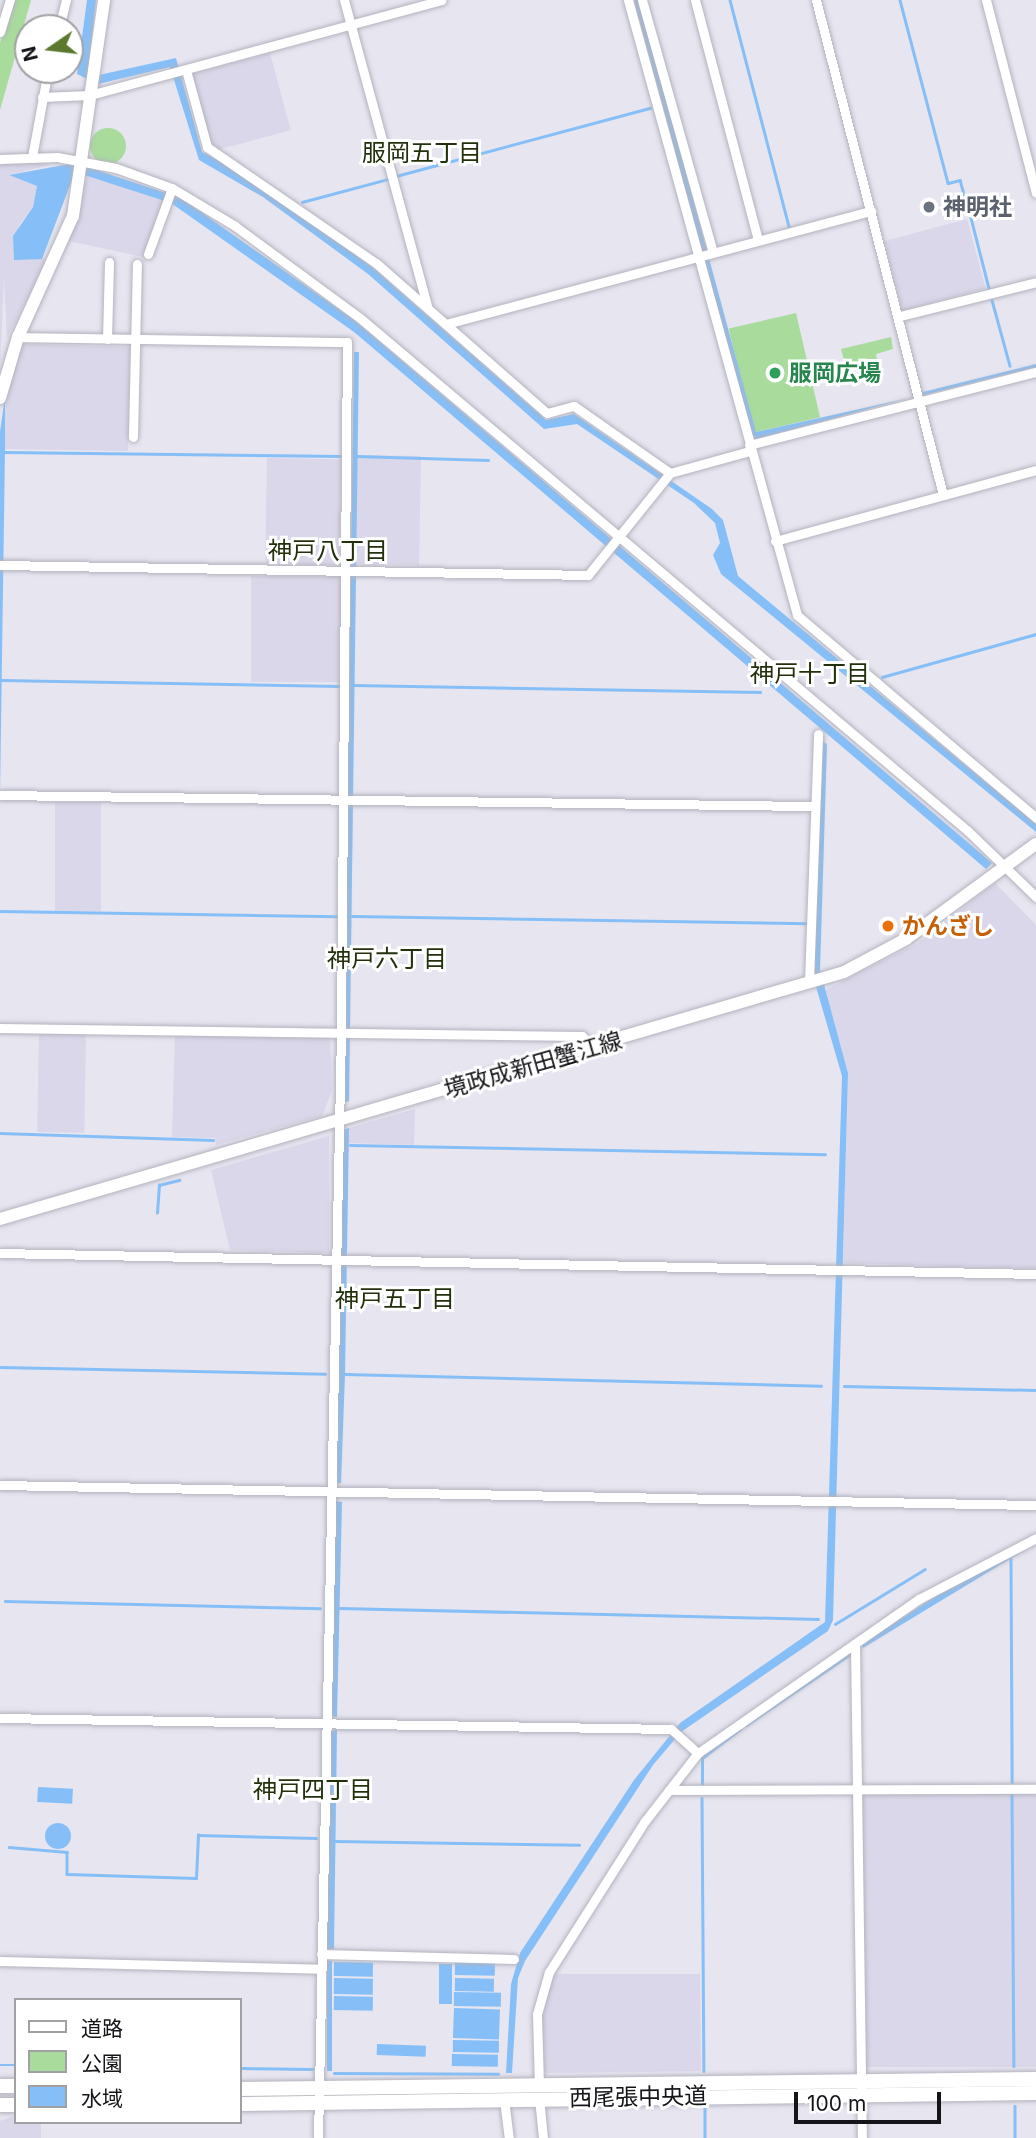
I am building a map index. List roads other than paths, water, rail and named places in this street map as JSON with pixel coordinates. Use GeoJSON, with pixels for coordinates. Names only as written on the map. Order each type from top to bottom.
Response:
{"type":"FeatureCollection","features":[{"type":"Feature","properties":{"kind":"main road"},"geometry":{"type":"LineString","coordinates":[[0,398],[18,337],[73,216],[104,0]]}},
{"type":"Feature","properties":{"kind":"main road","name":"境政成新田蟹江線"},"geometry":{"type":"LineString","coordinates":[[0,1219],[828,977],[886,952],[1036,844]]}},
{"type":"Feature","properties":{"kind":"main road","name":"西尾張中央道"},"geometry":{"type":"LineString","coordinates":[[242,2104],[320,2097],[861,2085],[1036,2078]]}},
{"type":"Feature","properties":{"kind":"main road","name":"西尾張中央道"},"geometry":{"type":"LineString","coordinates":[[861,2085],[1036,2093]]}},
{"type":"Feature","properties":{"kind":"main road","name":"西尾張中央道"},"geometry":{"type":"LineString","coordinates":[[242,2089],[320,2097],[504,2099],[539,2092]]}},
{"type":"Feature","properties":{"kind":"street"},"geometry":{"type":"LineString","coordinates":[[0,32],[10,0]]}},
{"type":"Feature","properties":{"kind":"street"},"geometry":{"type":"LineString","coordinates":[[344,0],[428,307]]}},
{"type":"Feature","properties":{"kind":"street"},"geometry":{"type":"LineString","coordinates":[[41,97],[92,83],[184,71],[441,0]]}},
{"type":"Feature","properties":{"kind":"street"},"geometry":{"type":"LineString","coordinates":[[628,0],[791,603],[804,624],[1036,818]]}},
{"type":"Feature","properties":{"kind":"street"},"geometry":{"type":"LineString","coordinates":[[642,0],[713,252]]}},
{"type":"Feature","properties":{"kind":"street"},"geometry":{"type":"LineString","coordinates":[[695,0],[758,240]]}},
{"type":"Feature","properties":{"kind":"street"},"geometry":{"type":"LineString","coordinates":[[816,0],[900,316],[916,402],[943,495]]}},
{"type":"Feature","properties":{"kind":"street"},"geometry":{"type":"LineString","coordinates":[[986,0],[1036,192]]}},
{"type":"Feature","properties":{"kind":"street"},"geometry":{"type":"LineString","coordinates":[[184,71],[207,147],[278,191],[428,307],[547,413],[574,406],[667,478]]}},
{"type":"Feature","properties":{"kind":"street"},"geometry":{"type":"LineString","coordinates":[[32,157],[44,84]]}},
{"type":"Feature","properties":{"kind":"street"},"geometry":{"type":"LineString","coordinates":[[0,159],[32,157],[81,166],[171,190],[360,318],[1036,897]]}},
{"type":"Feature","properties":{"kind":"street"},"geometry":{"type":"LineString","coordinates":[[148,254],[171,190]]}},
{"type":"Feature","properties":{"kind":"street"},"geometry":{"type":"LineString","coordinates":[[446,324],[871,211]]}},
{"type":"Feature","properties":{"kind":"street"},"geometry":{"type":"LineString","coordinates":[[107,340],[109,262]]}},
{"type":"Feature","properties":{"kind":"street"},"geometry":{"type":"LineString","coordinates":[[133,437],[137,264]]}},
{"type":"Feature","properties":{"kind":"street"},"geometry":{"type":"LineString","coordinates":[[900,316],[1036,282]]}},
{"type":"Feature","properties":{"kind":"street"},"geometry":{"type":"LineString","coordinates":[[18,337],[348,342],[350,570],[346,1032],[337,1122],[341,1257],[331,1492],[318,2138]]}},
{"type":"Feature","properties":{"kind":"street"},"geometry":{"type":"LineString","coordinates":[[2,565],[588,575],[667,478],[749,448],[1036,372]]}},
{"type":"Feature","properties":{"kind":"street"},"geometry":{"type":"LineString","coordinates":[[775,541],[1036,470]]}},
{"type":"Feature","properties":{"kind":"street"},"geometry":{"type":"LineString","coordinates":[[809,982],[813,806],[818,734]]}},
{"type":"Feature","properties":{"kind":"street"},"geometry":{"type":"LineString","coordinates":[[1,795],[813,806]]}},
{"type":"Feature","properties":{"kind":"street"},"geometry":{"type":"LineString","coordinates":[[0,1028],[582,1036],[592,1047]]}},
{"type":"Feature","properties":{"kind":"street"},"geometry":{"type":"LineString","coordinates":[[0,1253],[341,1257],[1036,1274]]}},
{"type":"Feature","properties":{"kind":"street"},"geometry":{"type":"LineString","coordinates":[[0,1485],[1036,1505]]}},
{"type":"Feature","properties":{"kind":"street"},"geometry":{"type":"LineString","coordinates":[[543,2138],[537,2014],[549,1972],[669,1790],[698,1754],[855,1644],[960,1576],[1036,1538]]}},
{"type":"Feature","properties":{"kind":"street"},"geometry":{"type":"LineString","coordinates":[[855,1644],[862,2138]]}},
{"type":"Feature","properties":{"kind":"street"},"geometry":{"type":"LineString","coordinates":[[0,1718],[675,1733],[698,1754]]}},
{"type":"Feature","properties":{"kind":"street"},"geometry":{"type":"LineString","coordinates":[[669,1790],[1036,1789]]}},
{"type":"Feature","properties":{"kind":"street"},"geometry":{"type":"LineString","coordinates":[[321,1954],[514,1959]]}},
{"type":"Feature","properties":{"kind":"street"},"geometry":{"type":"LineString","coordinates":[[0,1961],[321,1969]]}},
{"type":"Feature","properties":{"kind":"street"},"geometry":{"type":"LineString","coordinates":[[504,2099],[509,2138]]}},
{"type":"Feature","properties":{"kind":"water"},"geometry":{"type":"Polygon","coordinates":[[[87,0],[96,0],[88,71],[99,75],[176,58],[202,152],[255,180],[373,268],[546,420],[574,414],[712,509],[723,520],[738,576],[1036,824],[1036,832],[721,574],[713,555],[720,543],[715,523],[694,503],[577,424],[544,429],[368,274],[263,197],[199,160],[170,67],[98,84],[84,77],[84,22],[87,0]]]}},
{"type":"Feature","properties":{"kind":"water"},"geometry":{"type":"Polygon","coordinates":[[[634,0],[639,0],[756,432],[909,398],[756,439],[752,434],[634,0]]]}},
{"type":"Feature","properties":{"kind":"water"},"geometry":{"type":"Polygon","coordinates":[[[75,163],[181,198],[354,320],[992,863],[986,869],[354,332],[171,203],[75,172],[42,259],[14,260],[13,236],[33,207],[37,186],[9,175],[75,163]]]}},
{"type":"Feature","properties":{"kind":"water"},"geometry":{"type":"Polygon","coordinates":[[[354,352],[359,352],[349,1101],[343,1103],[354,352]]]}},
{"type":"Feature","properties":{"kind":"water"},"geometry":{"type":"Polygon","coordinates":[[[5,396],[5,449],[0,796],[0,432],[5,396]]]}},
{"type":"Feature","properties":{"kind":"water"},"geometry":{"type":"Polygon","coordinates":[[[820,740],[827,744],[820,970],[848,1073],[833,1620],[828,1631],[681,1732],[653,1765],[525,1961],[518,1978],[512,2073],[506,2073],[511,1984],[520,1953],[634,1780],[680,1723],[825,1622],[842,1076],[812,973],[820,740]]]}},
{"type":"Feature","properties":{"kind":"water"},"geometry":{"type":"Polygon","coordinates":[[[349,1128],[345,1374],[341,1483],[336,1483],[343,1130],[349,1128]]]}},
{"type":"Feature","properties":{"kind":"water"},"geometry":{"type":"Polygon","coordinates":[[[335,1501],[342,1502],[337,1717],[331,1716],[335,1501]]]}},
{"type":"Feature","properties":{"kind":"water"},"geometry":{"type":"Polygon","coordinates":[[[1036,1543],[863,1648],[861,1645],[962,1579],[1036,1543]]]}},
{"type":"Feature","properties":{"kind":"water"},"geometry":{"type":"Polygon","coordinates":[[[337,1729],[334,1949],[327,1949],[331,1732],[337,1729]]]}},
{"type":"Feature","properties":{"kind":"water"},"geometry":{"type":"Polygon","coordinates":[[[38,1787],[73,1789],[72,1804],[37,1802],[38,1787]]]}},
{"type":"Feature","properties":{"kind":"water"},"geometry":{"type":"Polygon","coordinates":[[[58,1823],[67,1827],[71,1836],[67,1845],[58,1849],[49,1845],[45,1836],[49,1827],[58,1823]]]}},
{"type":"Feature","properties":{"kind":"water"},"geometry":{"type":"Polygon","coordinates":[[[327,1961],[332,1961],[332,2071],[327,2071],[327,1961]]]}},
{"type":"Feature","properties":{"kind":"water"},"geometry":{"type":"Polygon","coordinates":[[[334,1962],[373,1963],[373,1977],[334,1976],[334,1962]]]}},
{"type":"Feature","properties":{"kind":"water"},"geometry":{"type":"Polygon","coordinates":[[[455,1962],[495,1963],[495,1976],[455,1975],[455,1962]]]}},
{"type":"Feature","properties":{"kind":"water"},"geometry":{"type":"Polygon","coordinates":[[[439,1964],[452,1964],[452,2004],[439,2004],[439,1964]]]}},
{"type":"Feature","properties":{"kind":"water"},"geometry":{"type":"Polygon","coordinates":[[[334,1978],[373,1979],[373,1995],[334,1994],[334,1978]]]}},
{"type":"Feature","properties":{"kind":"water"},"geometry":{"type":"Polygon","coordinates":[[[455,1978],[494,1979],[494,1992],[455,1991],[455,1978]]]}},
{"type":"Feature","properties":{"kind":"water"},"geometry":{"type":"Polygon","coordinates":[[[454,1992],[501,1993],[501,2007],[454,2006],[454,1992]]]}},
{"type":"Feature","properties":{"kind":"water"},"geometry":{"type":"Polygon","coordinates":[[[334,1996],[373,1997],[373,2011],[334,2010],[334,1996]]]}},
{"type":"Feature","properties":{"kind":"water"},"geometry":{"type":"Polygon","coordinates":[[[454,2008],[500,2010],[499,2040],[453,2038],[454,2008]]]}},
{"type":"Feature","properties":{"kind":"water"},"geometry":{"type":"Polygon","coordinates":[[[453,2040],[499,2041],[499,2053],[453,2052],[453,2040]]]}},
{"type":"Feature","properties":{"kind":"water"},"geometry":{"type":"Polygon","coordinates":[[[377,2044],[426,2046],[426,2057],[377,2055],[377,2044]]]}},
{"type":"Feature","properties":{"kind":"water"},"geometry":{"type":"Polygon","coordinates":[[[452,2054],[498,2055],[498,2067],[452,2066],[452,2054]]]}},
{"type":"Feature","properties":{"kind":"waterway"},"geometry":{"type":"LineString","coordinates":[[730,0],[789,226]]}},
{"type":"Feature","properties":{"kind":"waterway"},"geometry":{"type":"LineString","coordinates":[[900,0],[948,183],[960,180],[964,194]]}},
{"type":"Feature","properties":{"kind":"waterway"},"geometry":{"type":"LineString","coordinates":[[396,176],[650,108]]}},
{"type":"Feature","properties":{"kind":"waterway"},"geometry":{"type":"LineString","coordinates":[[302,202],[388,179]]}},
{"type":"Feature","properties":{"kind":"waterway"},"geometry":{"type":"LineString","coordinates":[[967,202],[989,288]]}},
{"type":"Feature","properties":{"kind":"waterway"},"geometry":{"type":"LineString","coordinates":[[992,300],[1010,366]]}},
{"type":"Feature","properties":{"kind":"waterway"},"geometry":{"type":"LineString","coordinates":[[923,393],[1036,365]]}},
{"type":"Feature","properties":{"kind":"waterway"},"geometry":{"type":"LineString","coordinates":[[4,452],[341,456]]}},
{"type":"Feature","properties":{"kind":"waterway"},"geometry":{"type":"LineString","coordinates":[[357,456],[488,460]]}},
{"type":"Feature","properties":{"kind":"waterway"},"geometry":{"type":"LineString","coordinates":[[882,677],[1036,634]]}},
{"type":"Feature","properties":{"kind":"waterway"},"geometry":{"type":"LineString","coordinates":[[1,680],[339,686]]}},
{"type":"Feature","properties":{"kind":"waterway"},"geometry":{"type":"LineString","coordinates":[[353,685],[760,692]]}},
{"type":"Feature","properties":{"kind":"waterway"},"geometry":{"type":"LineString","coordinates":[[0,911],[336,916]]}},
{"type":"Feature","properties":{"kind":"waterway"},"geometry":{"type":"LineString","coordinates":[[352,916],[806,923]]}},
{"type":"Feature","properties":{"kind":"waterway"},"geometry":{"type":"LineString","coordinates":[[0,1133],[213,1140]]}},
{"type":"Feature","properties":{"kind":"waterway"},"geometry":{"type":"LineString","coordinates":[[350,1145],[825,1154]]}},
{"type":"Feature","properties":{"kind":"waterway"},"geometry":{"type":"LineString","coordinates":[[157,1213],[159,1185],[179,1180]]}},
{"type":"Feature","properties":{"kind":"waterway"},"geometry":{"type":"LineString","coordinates":[[0,1367],[325,1374]]}},
{"type":"Feature","properties":{"kind":"waterway"},"geometry":{"type":"LineString","coordinates":[[345,1374],[821,1386]]}},
{"type":"Feature","properties":{"kind":"waterway"},"geometry":{"type":"LineString","coordinates":[[844,1386],[1036,1390]]}},
{"type":"Feature","properties":{"kind":"waterway"},"geometry":{"type":"LineString","coordinates":[[1011,1559],[1012,1782]]}},
{"type":"Feature","properties":{"kind":"waterway"},"geometry":{"type":"LineString","coordinates":[[835,1624],[925,1569]]}},
{"type":"Feature","properties":{"kind":"waterway"},"geometry":{"type":"LineString","coordinates":[[5,1601],[320,1608]]}},
{"type":"Feature","properties":{"kind":"waterway"},"geometry":{"type":"LineString","coordinates":[[339,1608],[818,1619]]}},
{"type":"Feature","properties":{"kind":"waterway"},"geometry":{"type":"LineString","coordinates":[[746,1725],[850,1654]]}},
{"type":"Feature","properties":{"kind":"waterway"},"geometry":{"type":"LineString","coordinates":[[702,1784],[702,1758],[740,1729]]}},
{"type":"Feature","properties":{"kind":"waterway"},"geometry":{"type":"LineString","coordinates":[[1012,1795],[1014,2066]]}},
{"type":"Feature","properties":{"kind":"waterway"},"geometry":{"type":"LineString","coordinates":[[702,1798],[704,2071]]}},
{"type":"Feature","properties":{"kind":"waterway"},"geometry":{"type":"LineString","coordinates":[[9,1847],[67,1852],[67,1874],[196,1878],[198,1835],[316,1838]]}},
{"type":"Feature","properties":{"kind":"waterway"},"geometry":{"type":"LineString","coordinates":[[335,1841],[579,1845]]}},
{"type":"Feature","properties":{"kind":"waterway"},"geometry":{"type":"LineString","coordinates":[[0,2065],[14,2065]]}},
{"type":"Feature","properties":{"kind":"waterway"},"geometry":{"type":"LineString","coordinates":[[242,2068],[312,2069]]}},
{"type":"Feature","properties":{"kind":"waterway"},"geometry":{"type":"LineString","coordinates":[[334,2073],[498,2074]]}},
{"type":"Feature","properties":{"kind":"waterway"},"geometry":{"type":"LineString","coordinates":[[1015,2106],[1015,2138]]}},
{"type":"Feature","properties":{"kind":"waterway"},"geometry":{"type":"LineString","coordinates":[[705,2108],[705,2138]]}},
{"type":"Feature","properties":{"kind":"place","name":"神明社"},"geometry":{"type":"Point","coordinates":[929,207]}},
{"type":"Feature","properties":{"kind":"place","name":"服岡広場"},"geometry":{"type":"Point","coordinates":[775,373]}},
{"type":"Feature","properties":{"kind":"place","name":"かんざし"},"geometry":{"type":"Point","coordinates":[888,926]}},
{"type":"Feature","properties":{"kind":"district","name":"服岡五丁目"},"geometry":{"type":"Point","coordinates":[422,153]}},
{"type":"Feature","properties":{"kind":"district","name":"神戸八丁目"},"geometry":{"type":"Point","coordinates":[328,551]}},
{"type":"Feature","properties":{"kind":"district","name":"神戸十丁目"},"geometry":{"type":"Point","coordinates":[810,674]}},
{"type":"Feature","properties":{"kind":"district","name":"神戸六丁目"},"geometry":{"type":"Point","coordinates":[387,959]}},
{"type":"Feature","properties":{"kind":"district","name":"神戸五丁目"},"geometry":{"type":"Point","coordinates":[395,1299]}},
{"type":"Feature","properties":{"kind":"district","name":"神戸四丁目"},"geometry":{"type":"Point","coordinates":[313,1790]}}]}
